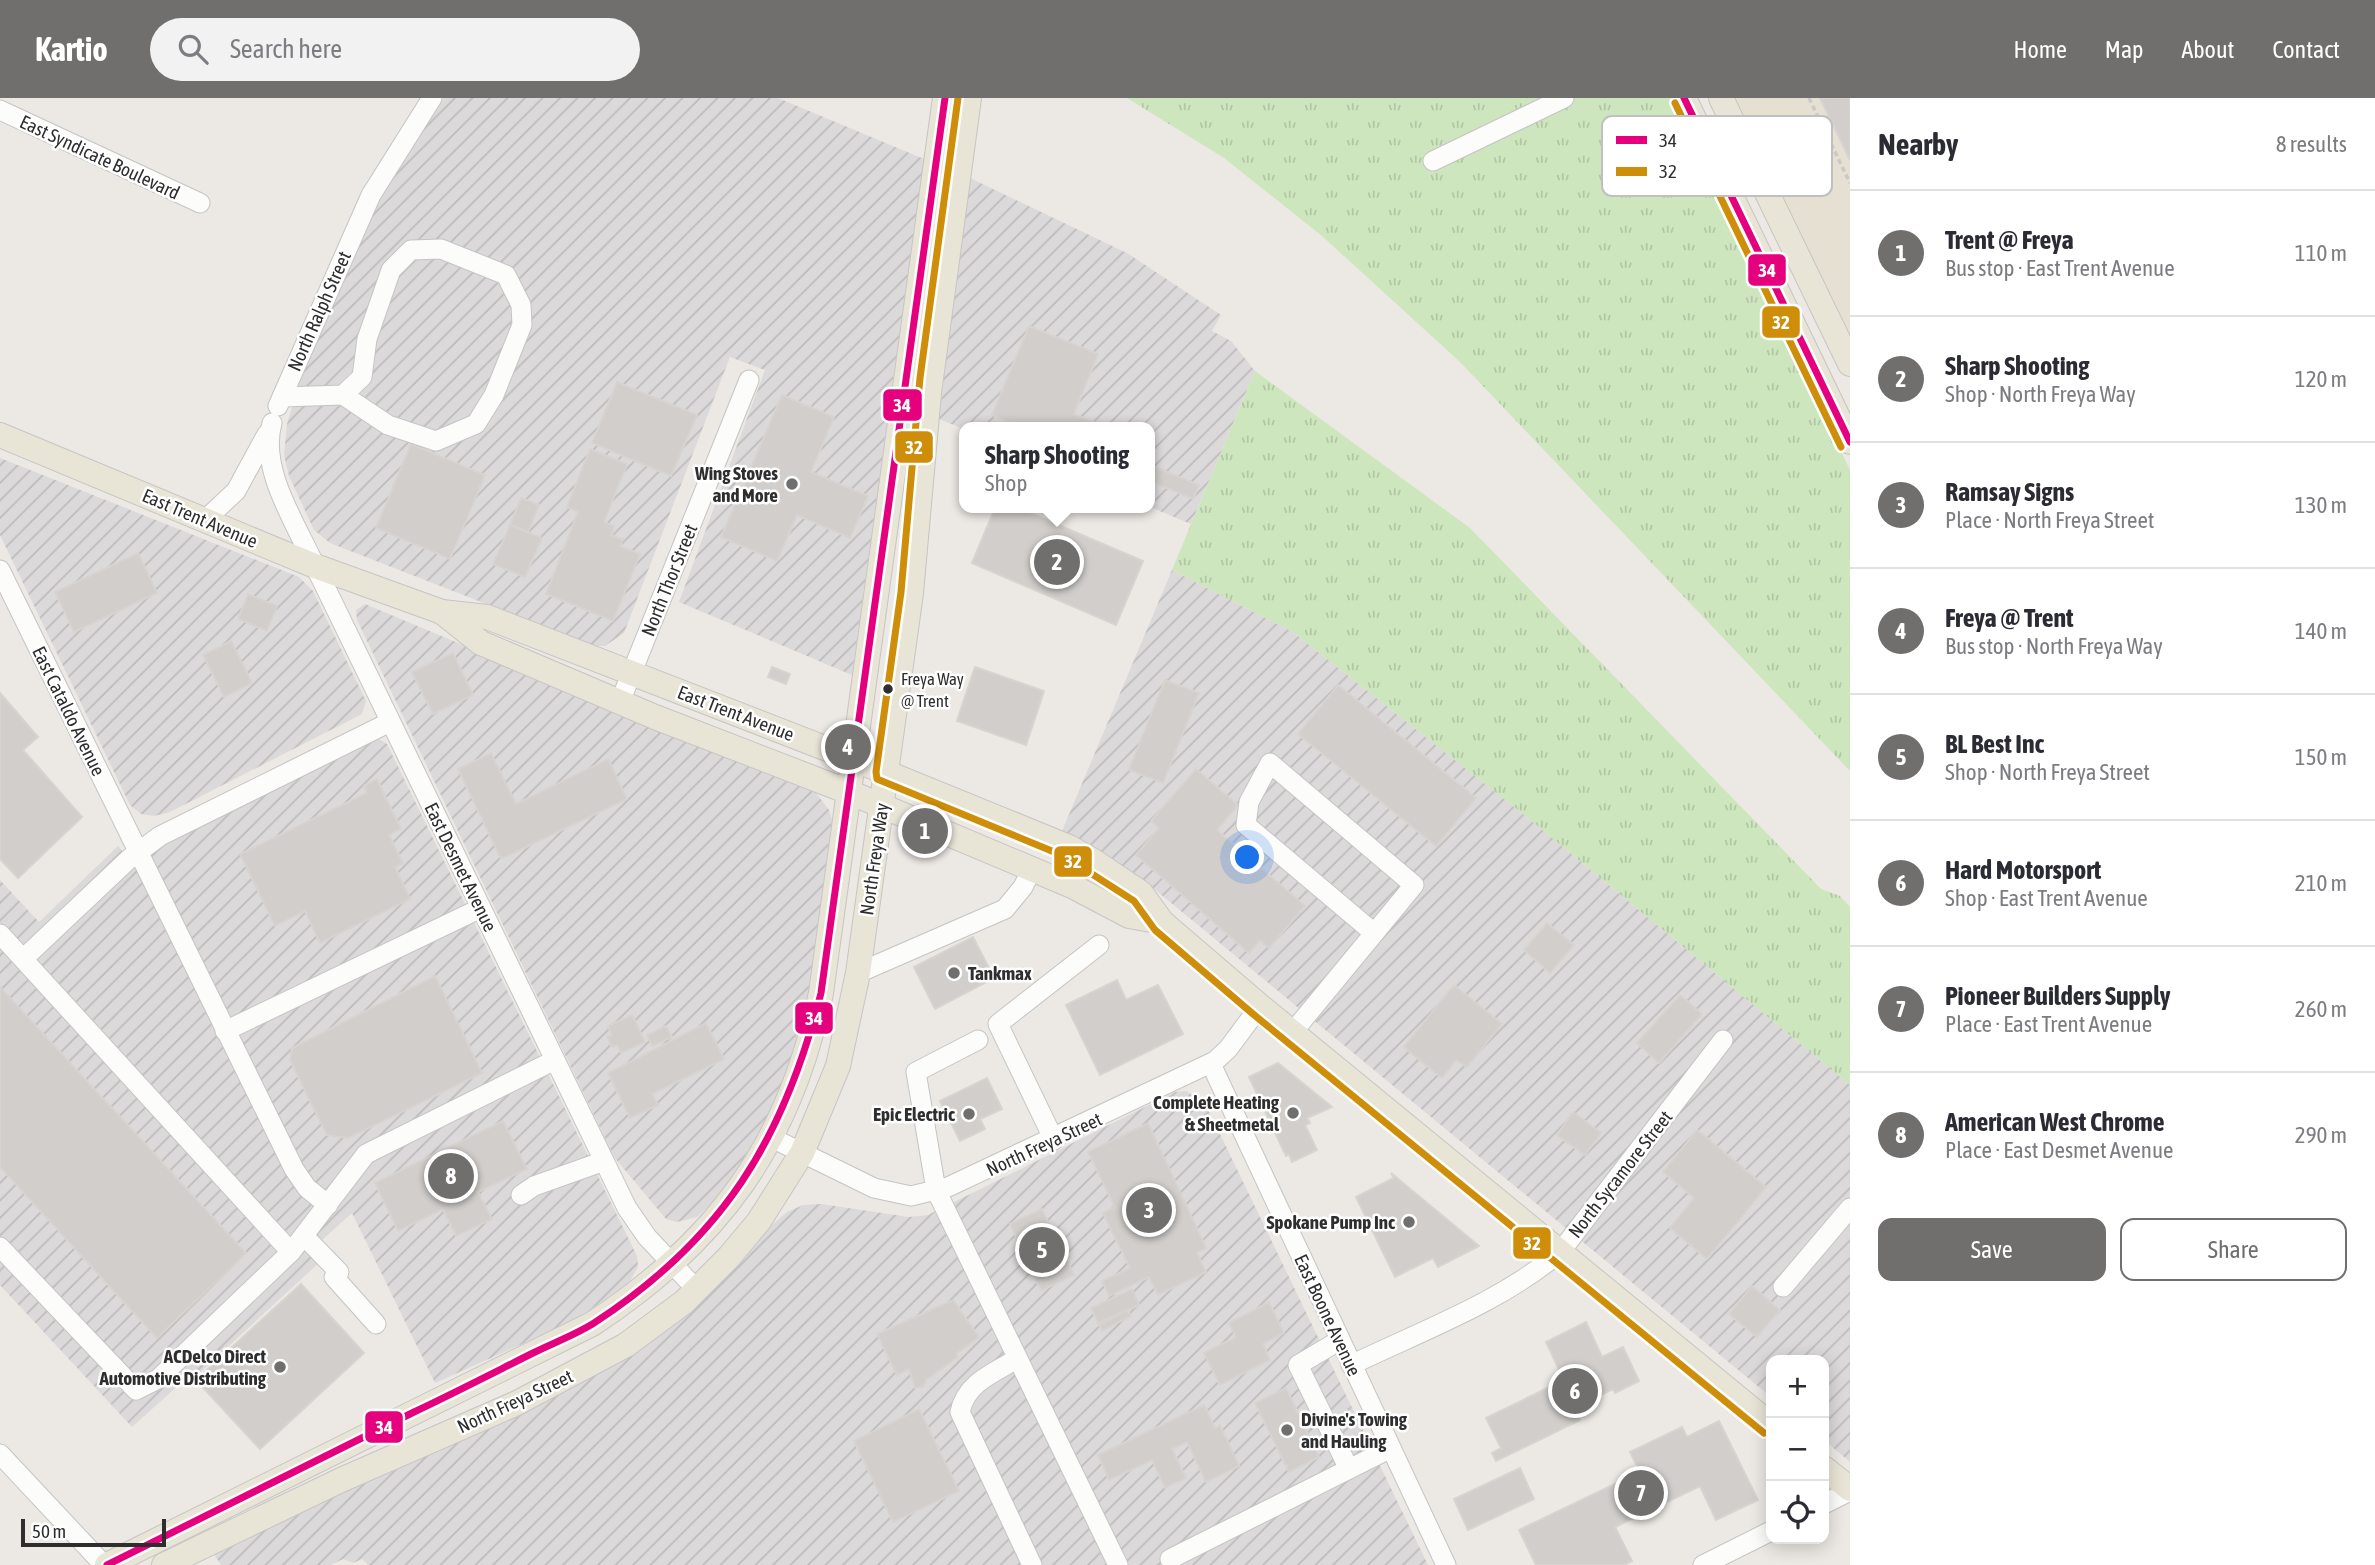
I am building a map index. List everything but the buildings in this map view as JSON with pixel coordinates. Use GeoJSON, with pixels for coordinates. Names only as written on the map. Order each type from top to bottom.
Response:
{"type":"FeatureCollection","features":[{"type":"Feature","properties":{"kind":"main road","name":"North Freya Way"},"geometry":{"type":"LineString","coordinates":[[802,1153],[838,1066],[858,973],[911,593],[917,391],[945,98]]}},
{"type":"Feature","properties":{"kind":"main road","name":"North Freya Way"},"geometry":{"type":"LineString","coordinates":[[772,1138],[790,1099],[813,1028],[830,932],[897,451],[917,391],[969,98]]}},
{"type":"Feature","properties":{"kind":"main road"},"geometry":{"type":"LineString","coordinates":[[1684,98],[1693,116]]}},
{"type":"Feature","properties":{"kind":"main road"},"geometry":{"type":"LineString","coordinates":[[1721,98],[1730,116]]}},
{"type":"Feature","properties":{"kind":"main road"},"geometry":{"type":"LineString","coordinates":[[1731,196],[1850,442]]}},
{"type":"Feature","properties":{"kind":"main road"},"geometry":{"type":"LineString","coordinates":[[1769,196],[1849,358]]}},
{"type":"Feature","properties":{"kind":"main road","name":"East Trent Avenue"},"geometry":{"type":"LineString","coordinates":[[0,435],[315,566],[442,612],[487,617],[853,759],[1069,847],[1141,893],[1162,922],[1260,1006],[1766,1420]]}},
{"type":"Feature","properties":{"kind":"main road"},"geometry":{"type":"LineString","coordinates":[[897,451],[903,505],[898,578],[903,589],[911,593]]}},
{"type":"Feature","properties":{"kind":"main road","name":"East Trent Avenue"},"geometry":{"type":"LineString","coordinates":[[442,612],[481,643],[1032,869],[1072,886],[1129,916],[1162,922]]}},
{"type":"Feature","properties":{"kind":"main road","name":"North Freya Street"},"geometry":{"type":"LineString","coordinates":[[105,1565],[559,1342],[624,1304],[673,1264],[725,1210],[772,1138]]}},
{"type":"Feature","properties":{"kind":"main road","name":"North Freya Street"},"geometry":{"type":"LineString","coordinates":[[163,1565],[329,1485],[567,1378],[626,1345],[697,1290],[759,1221],[802,1153]]}},
{"type":"Feature","properties":{"kind":"main road"},"geometry":{"type":"LineString","coordinates":[[1829,1472],[1850,1490]]}},
{"type":"Feature","properties":{"kind":"street","name":"North Ralph Street"},"geometry":{"type":"LineString","coordinates":[[205,520],[236,491],[255,460],[371,195],[432,98]]}},
{"type":"Feature","properties":{"kind":"street"},"geometry":{"type":"LineString","coordinates":[[1433,161],[1564,98]]}},
{"type":"Feature","properties":{"kind":"street","name":"East Syndicate Boulevard"},"geometry":{"type":"LineString","coordinates":[[0,110],[200,203]]}},
{"type":"Feature","properties":{"kind":"street"},"geometry":{"type":"LineString","coordinates":[[282,397],[343,395],[387,425],[420,438],[436,441],[476,424],[494,396],[522,325],[521,304],[506,275],[474,259],[441,249],[411,250],[391,270],[367,339],[362,377],[343,395]]}},
{"type":"Feature","properties":{"kind":"street","name":"North Thor Street"},"geometry":{"type":"LineString","coordinates":[[620,702],[749,380]]}},
{"type":"Feature","properties":{"kind":"street","name":"East Desmet Avenue"},"geometry":{"type":"LineString","coordinates":[[272,423],[268,442],[270,458],[315,566],[627,1208],[647,1237],[697,1290]]}},
{"type":"Feature","properties":{"kind":"street","name":"East Cataldo Avenue"},"geometry":{"type":"LineString","coordinates":[[0,569],[300,1179],[328,1205]]}},
{"type":"Feature","properties":{"kind":"street"},"geometry":{"type":"LineString","coordinates":[[23,959],[137,852],[177,825],[390,722]]}},
{"type":"Feature","properties":{"kind":"street"},"geometry":{"type":"LineString","coordinates":[[1293,1033],[1413,885],[1270,764],[1249,802],[1246,825],[1374,933]]}},
{"type":"Feature","properties":{"kind":"street"},"geometry":{"type":"LineString","coordinates":[[858,973],[1005,909],[1023,887],[1032,869]]}},
{"type":"Feature","properties":{"kind":"street"},"geometry":{"type":"LineString","coordinates":[[225,1031],[481,908]]}},
{"type":"Feature","properties":{"kind":"street"},"geometry":{"type":"LineString","coordinates":[[0,934],[291,1252]]}},
{"type":"Feature","properties":{"kind":"street"},"geometry":{"type":"LineString","coordinates":[[1054,1140],[998,1024],[1099,945]]}},
{"type":"Feature","properties":{"kind":"street","name":"North Freya Street"},"geometry":{"type":"LineString","coordinates":[[772,1138],[874,1188],[911,1196],[936,1190],[990,1170],[1211,1064],[1224,1054],[1260,1006]]}},
{"type":"Feature","properties":{"kind":"street"},"geometry":{"type":"LineString","coordinates":[[978,1040],[916,1072],[936,1190],[1118,1565]]}},
{"type":"Feature","properties":{"kind":"street","name":"North Sycamore Street"},"geometry":{"type":"LineString","coordinates":[[1351,1365],[1506,1289],[1536,1272],[1561,1251],[1723,1040]]}},
{"type":"Feature","properties":{"kind":"street"},"geometry":{"type":"LineString","coordinates":[[0,1247],[136,1390],[158,1379],[291,1252],[305,1237],[359,1161],[375,1149],[555,1060]]}},
{"type":"Feature","properties":{"kind":"street","name":"East Boone Avenue"},"geometry":{"type":"LineString","coordinates":[[1211,1064],[1446,1565]]}},
{"type":"Feature","properties":{"kind":"street"},"geometry":{"type":"LineString","coordinates":[[521,1195],[534,1186],[604,1161]]}},
{"type":"Feature","properties":{"kind":"street"},"geometry":{"type":"LineString","coordinates":[[1783,1287],[1850,1208]]}},
{"type":"Feature","properties":{"kind":"street"},"geometry":{"type":"LineString","coordinates":[[305,1237],[339,1272],[334,1277],[376,1324]]}},
{"type":"Feature","properties":{"kind":"street"},"geometry":{"type":"LineString","coordinates":[[1340,1340],[1298,1365],[1349,1469]]}},
{"type":"Feature","properties":{"kind":"street"},"geometry":{"type":"LineString","coordinates":[[1017,1359],[971,1388],[963,1398],[960,1412],[1032,1565]]}},
{"type":"Feature","properties":{"kind":"street"},"geometry":{"type":"LineString","coordinates":[[1170,1559],[1391,1448]]}},
{"type":"Feature","properties":{"kind":"street"},"geometry":{"type":"LineString","coordinates":[[0,1454],[105,1565]]}},
{"type":"Feature","properties":{"kind":"street"},"geometry":{"type":"LineString","coordinates":[[1829,1501],[1850,1490]]}},
{"type":"Feature","properties":{"kind":"street"},"geometry":{"type":"LineString","coordinates":[[1703,1565],[1766,1534]]}},
{"type":"Feature","properties":{"kind":"path"},"geometry":{"type":"LineString","coordinates":[[1809,98],[1818,116]]}},
{"type":"Feature","properties":{"kind":"path"},"geometry":{"type":"LineString","coordinates":[[1832,146],[1850,183]]}},
{"type":"Feature","properties":{"kind":"shaded area"},"geometry":{"type":"Polygon","coordinates":[[[444,98],[778,98],[924,159],[852,675],[679,602],[765,370],[730,357],[624,633],[605,646],[594,646],[330,543],[314,530],[289,476],[284,455],[287,424],[299,384],[355,249],[393,173],[444,98]]]}},
{"type":"Feature","properties":{"kind":"shaded area"},"geometry":{"type":"Polygon","coordinates":[[[1734,98],[1850,98],[1850,339],[1781,196],[1832,196],[1832,116],[1743,116],[1734,98]]]}},
{"type":"Feature","properties":{"kind":"shaded area"},"geometry":{"type":"Polygon","coordinates":[[[968,177],[1127,253],[1221,315],[1212,331],[1231,341],[1255,371],[1191,524],[1155,509],[1155,422],[959,422],[959,427],[939,419],[968,177]]]}},
{"type":"Feature","properties":{"kind":"shaded area"},"geometry":{"type":"Polygon","coordinates":[[[0,458],[299,577],[313,591],[366,701],[362,714],[170,812],[154,816],[141,814],[130,805],[0,535],[0,458]]]}},
{"type":"Feature","properties":{"kind":"shaded area"},"geometry":{"type":"Polygon","coordinates":[[[1172,570],[1293,632],[1527,817],[1850,1085],[1850,1462],[1829,1444],[1829,1355],[1766,1355],[1766,1393],[1153,888],[1062,831],[1172,570]]]}},
{"type":"Feature","properties":{"kind":"shaded area"},"geometry":{"type":"Polygon","coordinates":[[[365,604],[816,793],[829,810],[832,820],[813,961],[806,1009],[794,1052],[774,1103],[746,1159],[714,1201],[697,1217],[677,1222],[666,1219],[614,1157],[357,620],[356,610],[365,604]]]}},
{"type":"Feature","properties":{"kind":"shaded area"},"geometry":{"type":"Polygon","coordinates":[[[379,739],[387,744],[637,1256],[638,1267],[628,1284],[586,1312],[549,1332],[435,1383],[352,1213],[311,1250],[321,1261],[194,1378],[190,1375],[132,1427],[0,1285],[0,880],[39,922],[118,846],[123,852],[366,740],[379,739]]]}},
{"type":"Feature","properties":{"kind":"shaded area"},"geometry":{"type":"Polygon","coordinates":[[[1186,1091],[1205,1103],[1428,1565],[368,1565],[362,1559],[353,1563],[343,1559],[331,1565],[221,1565],[212,1551],[593,1376],[787,1212],[803,1205],[821,1204],[909,1217],[928,1215],[1175,1092],[1186,1091]]]}},
{"type":"Feature","properties":{"kind":"green space"},"geometry":{"type":"Polygon","coordinates":[[[1127,98],[1669,98],[1678,116],[1602,116],[1602,196],[1717,196],[1850,470],[1850,771],[1460,362],[1322,236],[1224,158],[1127,98]]]}},
{"type":"Feature","properties":{"kind":"green space"},"geometry":{"type":"Polygon","coordinates":[[[1255,371],[1470,528],[1821,889],[1840,896],[1850,907],[1850,1085],[1527,817],[1293,632],[1172,570],[1255,371]]]}},
{"type":"Feature","properties":{"kind":"transit line","name":"34"},"geometry":{"type":"LineString","coordinates":[[107,1565],[594,1323],[639,1291],[679,1257],[713,1220],[742,1181],[767,1139],[806,1046],[821,993],[945,98]]}},
{"type":"Feature","properties":{"kind":"transit line","name":"32"},"geometry":{"type":"LineString","coordinates":[[958,98],[920,378],[901,592],[877,779],[1064,856],[1134,901],[1155,930],[1253,1014],[1764,1433]]}},
{"type":"Feature","properties":{"kind":"transit line","name":"34"},"geometry":{"type":"LineString","coordinates":[[1684,98],[1693,116]]}},
{"type":"Feature","properties":{"kind":"transit line","name":"32"},"geometry":{"type":"LineString","coordinates":[[1675,103],[1681,116]]}},
{"type":"Feature","properties":{"kind":"transit line","name":"32"},"geometry":{"type":"LineString","coordinates":[[1720,196],[1841,447]]}},
{"type":"Feature","properties":{"kind":"transit line","name":"34"},"geometry":{"type":"LineString","coordinates":[[1731,196],[1850,442]]}},
{"type":"Feature","properties":{"kind":"place","name":"Wing Stoves and More"},"geometry":{"type":"Point","coordinates":[792,484]}},
{"type":"Feature","properties":{"kind":"place","name":"Sharp Shooting"},"geometry":{"type":"Point","coordinates":[1057,562]}},
{"type":"Feature","properties":{"kind":"place","name":"Freya Way @ Trent"},"geometry":{"type":"Point","coordinates":[888,689]}},
{"type":"Feature","properties":{"kind":"place","name":"Freya @ Trent"},"geometry":{"type":"Point","coordinates":[848,747]}},
{"type":"Feature","properties":{"kind":"place","name":"Trent @ Freya"},"geometry":{"type":"Point","coordinates":[925,831]}},
{"type":"Feature","properties":{"kind":"place","name":"Tankmax"},"geometry":{"type":"Point","coordinates":[954,973]}},
{"type":"Feature","properties":{"kind":"place","name":"Complete Heating & Sheetmetal"},"geometry":{"type":"Point","coordinates":[1293,1113]}},
{"type":"Feature","properties":{"kind":"place","name":"Epic Electric"},"geometry":{"type":"Point","coordinates":[969,1114]}},
{"type":"Feature","properties":{"kind":"place","name":"American West Chrome"},"geometry":{"type":"Point","coordinates":[451,1176]}},
{"type":"Feature","properties":{"kind":"place","name":"Ramsay Signs"},"geometry":{"type":"Point","coordinates":[1149,1210]}},
{"type":"Feature","properties":{"kind":"place","name":"Spokane Pump Inc"},"geometry":{"type":"Point","coordinates":[1409,1222]}},
{"type":"Feature","properties":{"kind":"place","name":"BL Best Inc"},"geometry":{"type":"Point","coordinates":[1042,1250]}},
{"type":"Feature","properties":{"kind":"place","name":"ACDelco Direct Automotive Distributing"},"geometry":{"type":"Point","coordinates":[280,1367]}},
{"type":"Feature","properties":{"kind":"place","name":"Hard Motorsport"},"geometry":{"type":"Point","coordinates":[1575,1391]}},
{"type":"Feature","properties":{"kind":"place","name":"Divine's Towing and Hauling"},"geometry":{"type":"Point","coordinates":[1287,1430]}},
{"type":"Feature","properties":{"kind":"place","name":"Pioneer Builders Supply"},"geometry":{"type":"Point","coordinates":[1641,1493]}}]}
